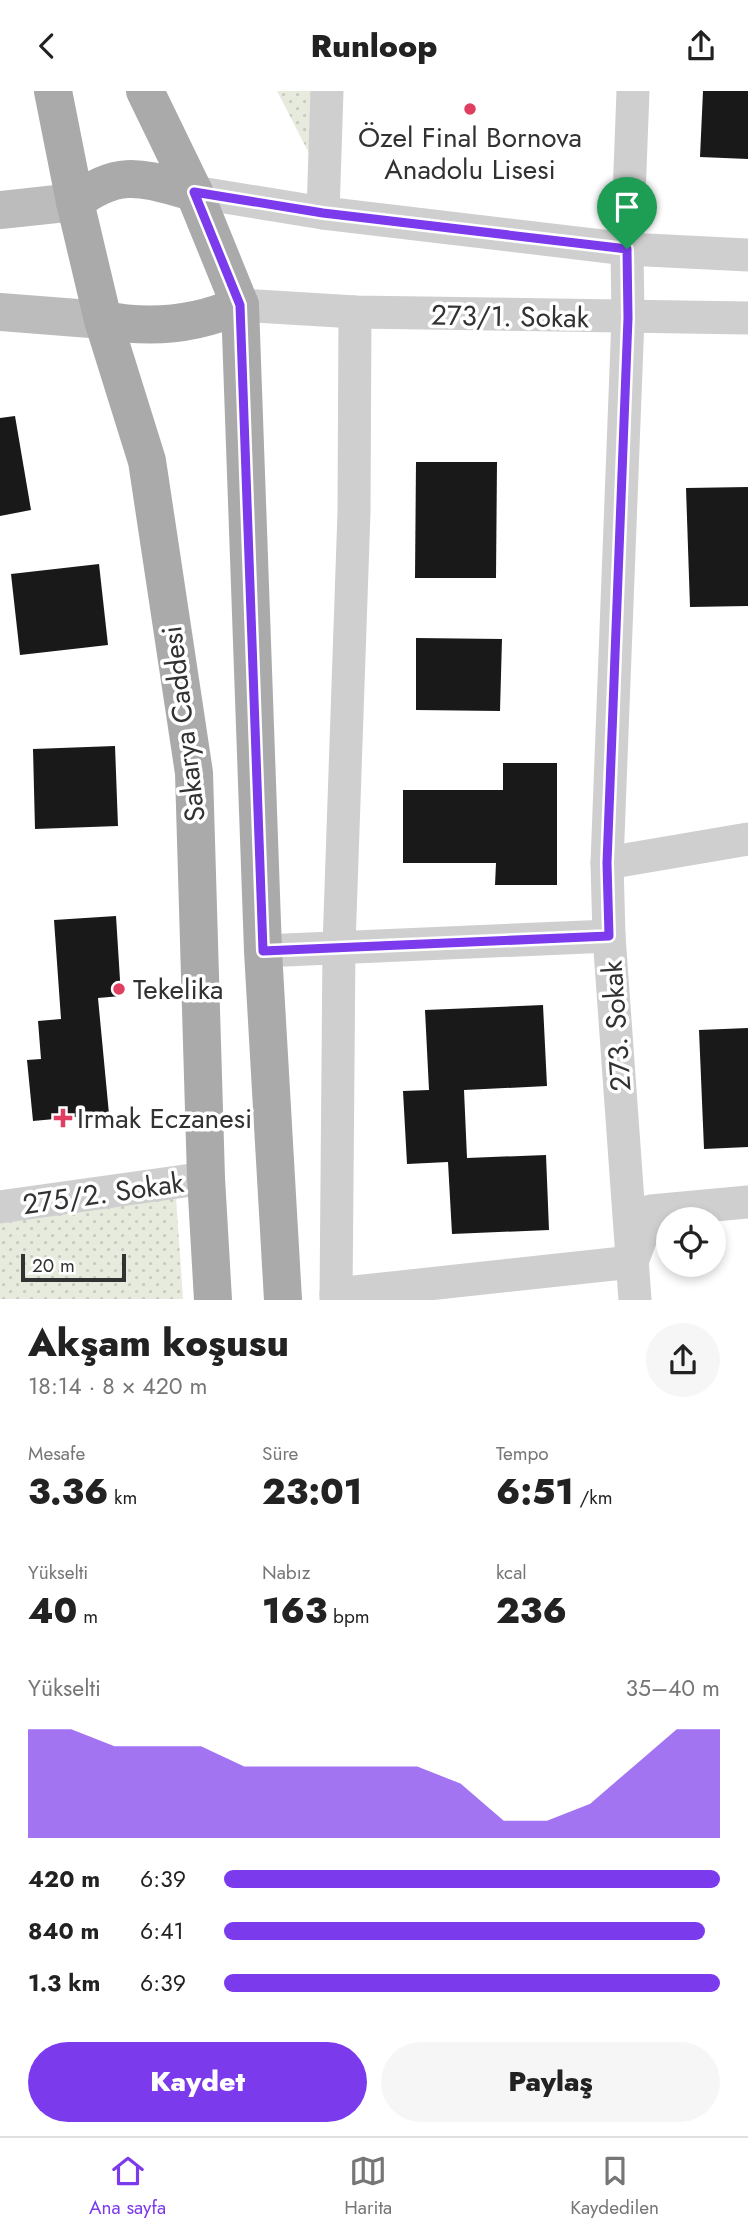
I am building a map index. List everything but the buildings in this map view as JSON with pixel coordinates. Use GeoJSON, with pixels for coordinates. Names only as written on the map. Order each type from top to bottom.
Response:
{"type":"FeatureCollection","features":[{"type":"Feature","properties":{"kind":"main road","name":"Sakarya Caddesi"},"geometry":{"type":"LineString","coordinates":[[53,91],[75,202],[103,320],[147,461],[194,773],[206,1178],[213,1300]]}},
{"type":"Feature","properties":{"kind":"main road"},"geometry":{"type":"LineString","coordinates":[[145,91],[194,192],[240,305],[263,951],[283,1300]]}},
{"type":"Feature","properties":{"kind":"main road"},"geometry":{"type":"LineString","coordinates":[[0,209],[75,202],[94,187],[119,179],[144,179],[194,192]]}},
{"type":"Feature","properties":{"kind":"main road"},"geometry":{"type":"LineString","coordinates":[[0,312],[148,325],[189,322],[217,316],[240,305]]}},
{"type":"Feature","properties":{"kind":"street"},"geometry":{"type":"LineString","coordinates":[[323,213],[327,91]]}},
{"type":"Feature","properties":{"kind":"street","name":"273. Sokak"},"geometry":{"type":"LineString","coordinates":[[633,91],[627,249],[628,318],[607,863],[609,936],[635,1300]]}},
{"type":"Feature","properties":{"kind":"street"},"geometry":{"type":"LineString","coordinates":[[194,192],[323,213],[627,249],[748,255]]}},
{"type":"Feature","properties":{"kind":"street","name":"273/1. Sokak"},"geometry":{"type":"LineString","coordinates":[[240,305],[355,312],[748,318]]}},
{"type":"Feature","properties":{"kind":"street"},"geometry":{"type":"LineString","coordinates":[[355,312],[354,512],[339,946],[336,1297],[632,1262],[651,1211],[748,1202]]}},
{"type":"Feature","properties":{"kind":"street"},"geometry":{"type":"LineString","coordinates":[[607,863],[748,839]]}},
{"type":"Feature","properties":{"kind":"street"},"geometry":{"type":"LineString","coordinates":[[263,951],[609,936]]}},
{"type":"Feature","properties":{"kind":"street","name":"275/2. Sokak"},"geometry":{"type":"LineString","coordinates":[[0,1207],[206,1178]]}},
{"type":"Feature","properties":{"kind":"shaded area"},"geometry":{"type":"Polygon","coordinates":[[[277,91],[313,91],[312,159],[277,91]]]}},
{"type":"Feature","properties":{"kind":"shaded area"},"geometry":{"type":"Polygon","coordinates":[[[176,1197],[183,1299],[0,1299],[0,1223],[176,1197]]]}},
{"type":"Feature","properties":{"kind":"place","name":"Özel Final Bornova Anadolu Lisesi"},"geometry":{"type":"Point","coordinates":[470,109]}},
{"type":"Feature","properties":{"kind":"place","name":"Tekelika"},"geometry":{"type":"Point","coordinates":[119,989]}},
{"type":"Feature","properties":{"kind":"place","name":"Irmak Eczanesi"},"geometry":{"type":"Point","coordinates":[63,1118]}},
{"type":"Feature","properties":{"kind":"route"},"geometry":{"type":"LineString","coordinates":[[194,192],[323,213],[627,249],[628,318],[607,863],[609,936],[263,951],[240,305],[194,192]]}}]}
